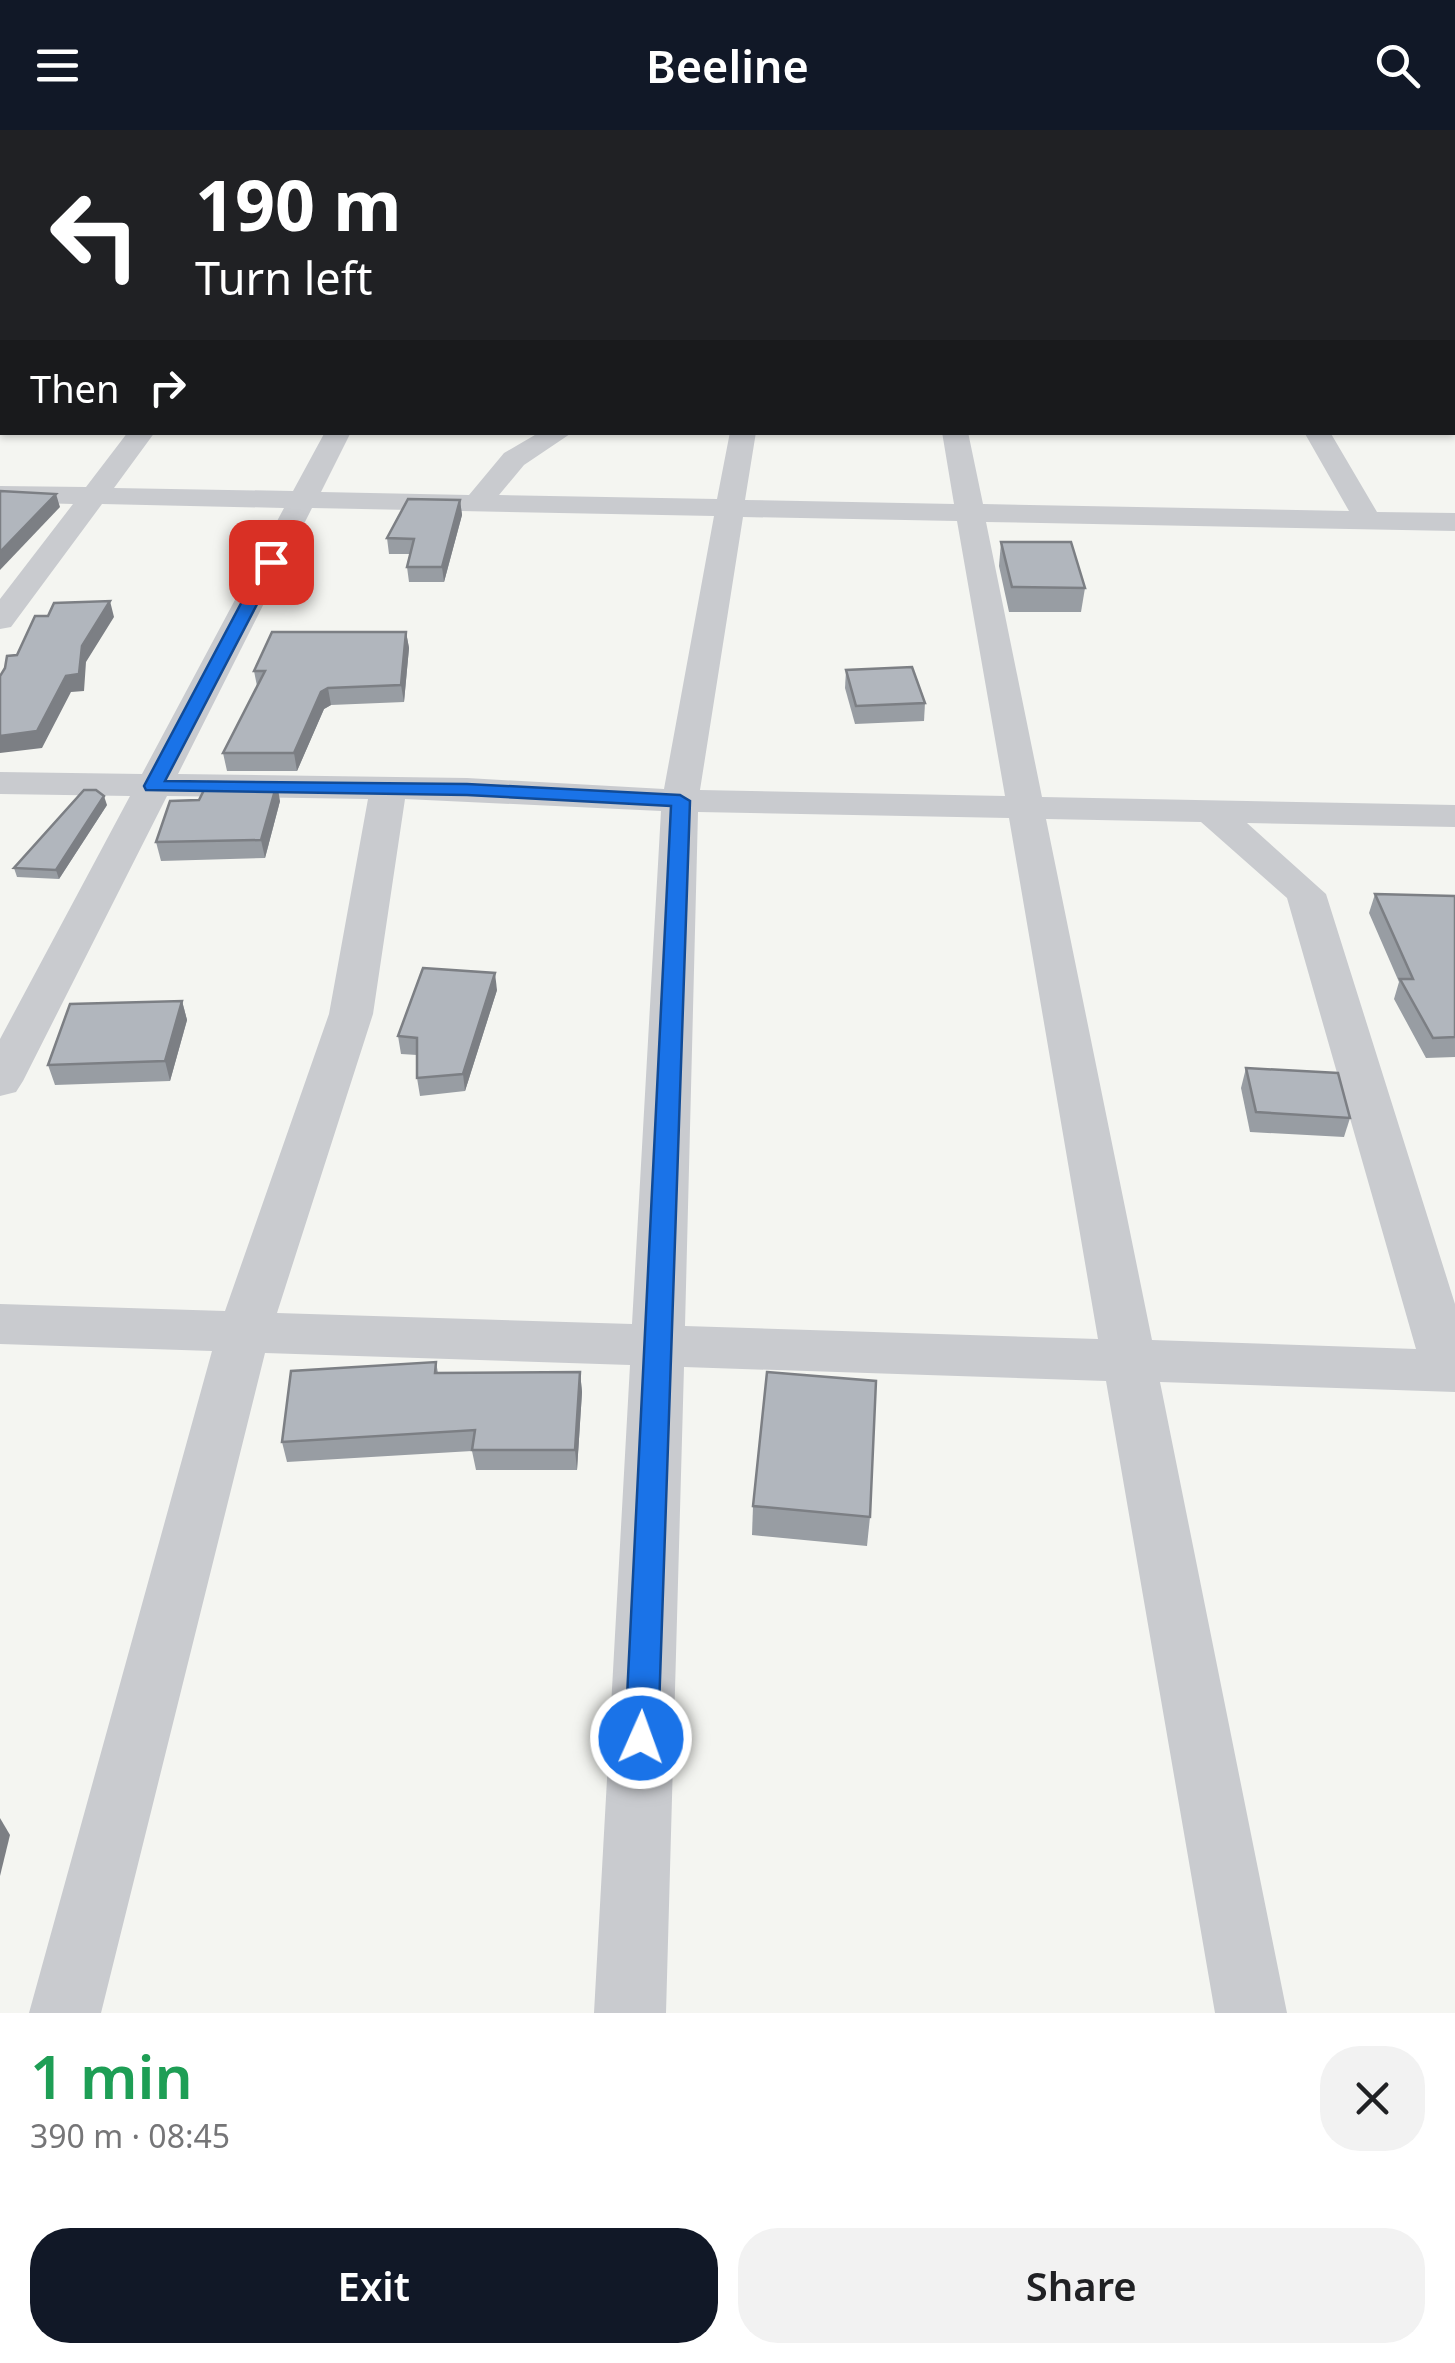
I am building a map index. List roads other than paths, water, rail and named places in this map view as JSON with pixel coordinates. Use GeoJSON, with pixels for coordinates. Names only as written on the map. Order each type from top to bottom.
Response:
{"type":"FeatureCollection","features":[{"type":"Feature","properties":{"kind":"street"},"geometry":{"type":"LineString","coordinates":[[0,620],[140,435]]}},
{"type":"Feature","properties":{"kind":"street"},"geometry":{"type":"LineString","coordinates":[[0,1081],[336,435]]}},
{"type":"Feature","properties":{"kind":"street"},"geometry":{"type":"LineString","coordinates":[[478,502],[514,459],[555,435]]}},
{"type":"Feature","properties":{"kind":"street"},"geometry":{"type":"LineString","coordinates":[[630,2013],[680,801],[743,435]]}},
{"type":"Feature","properties":{"kind":"street"},"geometry":{"type":"LineString","coordinates":[[956,435],[1250,2013]]}},
{"type":"Feature","properties":{"kind":"street"},"geometry":{"type":"LineString","coordinates":[[1319,435],[1369,522]]}},
{"type":"Feature","properties":{"kind":"street"},"geometry":{"type":"LineString","coordinates":[[0,494],[1455,522]]}},
{"type":"Feature","properties":{"kind":"street"},"geometry":{"type":"LineString","coordinates":[[0,783],[388,788],[680,801],[1455,816]]}},
{"type":"Feature","properties":{"kind":"street"},"geometry":{"type":"LineString","coordinates":[[65,2013],[244,1332],[351,1014],[388,788]]}},
{"type":"Feature","properties":{"kind":"street"},"geometry":{"type":"LineString","coordinates":[[0,1324],[1452,1371],[1306,894],[1210,811]]}}]}
